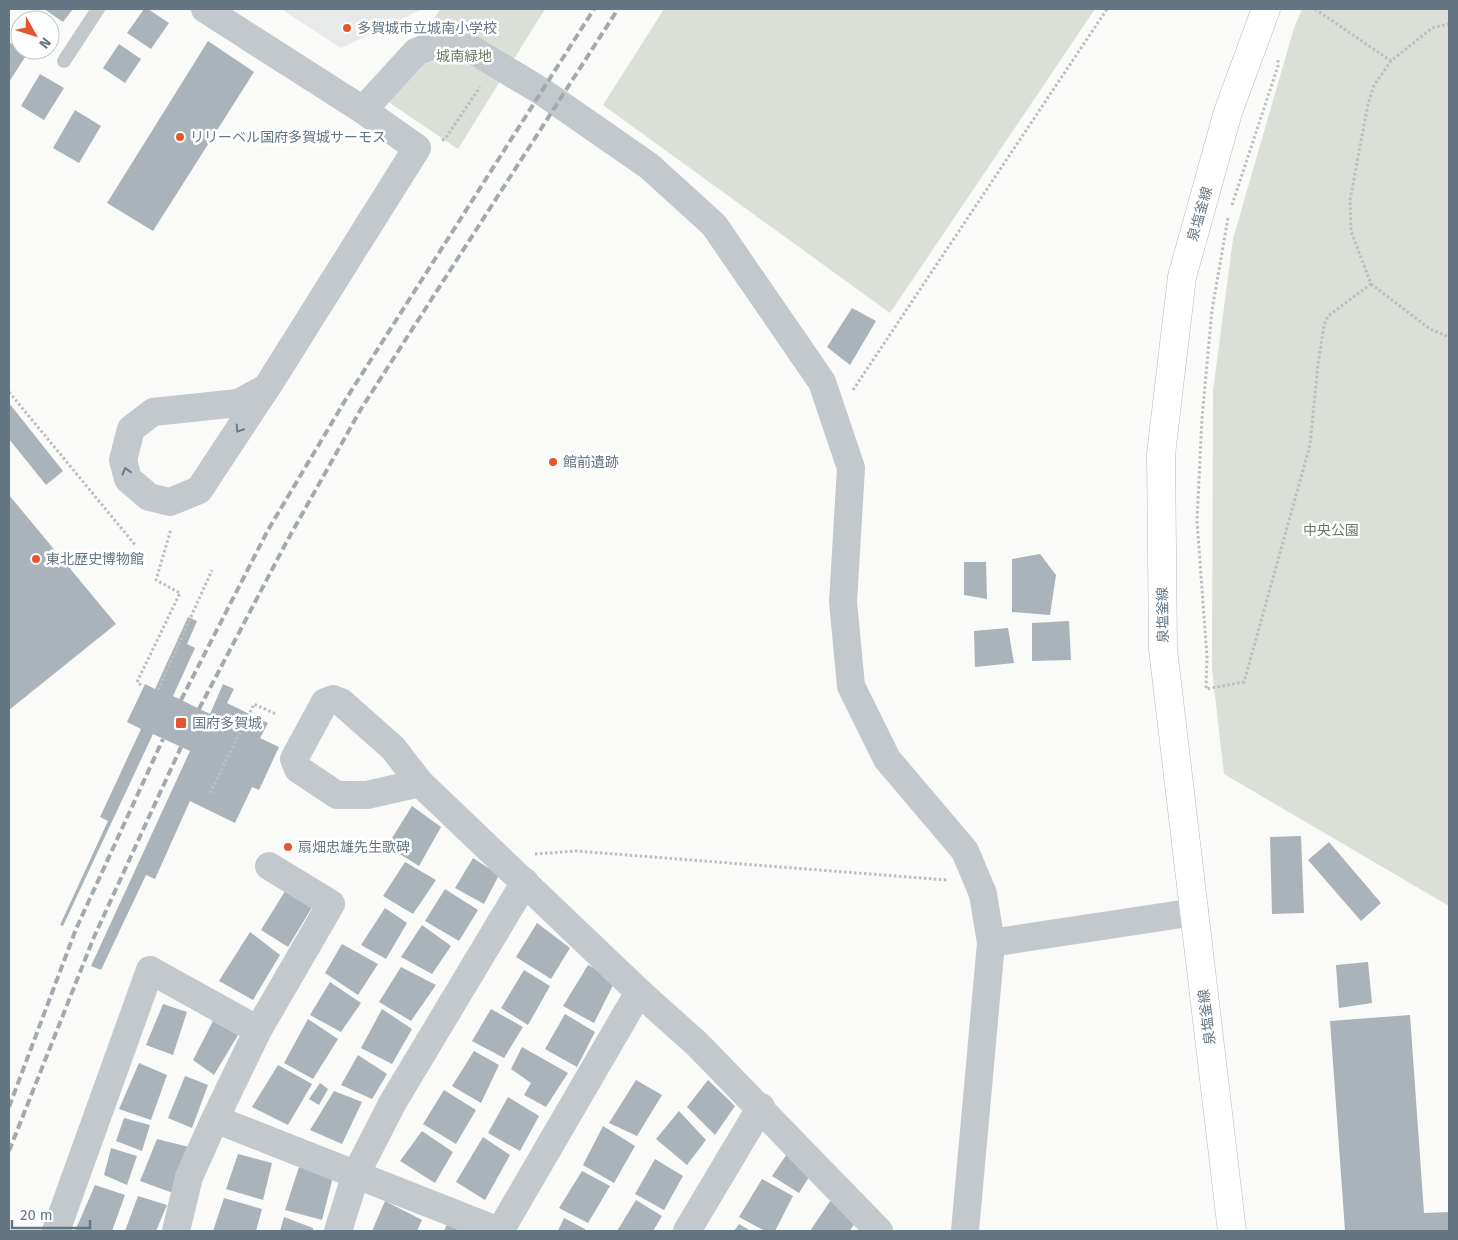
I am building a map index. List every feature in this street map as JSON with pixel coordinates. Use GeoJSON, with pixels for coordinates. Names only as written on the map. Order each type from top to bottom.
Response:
{"type":"FeatureCollection","features":[{"type":"Feature","properties":{"kind":"main road","name":"泉塩釜線"},"geometry":{"type":"LineString","coordinates":[[1232,1231],[1163,649],[1161,454],[1182,276],[1228,112],[1266,9]]}},
{"type":"Feature","properties":{"kind":"street"},"geometry":{"type":"LineString","coordinates":[[205,9],[363,110],[417,148],[266,388],[199,490],[170,502],[149,497],[128,479],[123,460],[131,429],[153,412],[238,403],[266,388]]}},
{"type":"Feature","properties":{"kind":"street"},"geometry":{"type":"LineString","coordinates":[[363,110],[416,52],[441,42],[468,47],[496,63],[541,91],[650,166],[714,225],[822,382],[851,468],[843,602],[851,686],[887,759],[965,852],[983,894],[991,943],[964,1231]]}},
{"type":"Feature","properties":{"kind":"street"},"geometry":{"type":"LineString","coordinates":[[420,782],[639,992],[697,1044],[760,1107],[875,1230]]}},
{"type":"Feature","properties":{"kind":"street"},"geometry":{"type":"LineString","coordinates":[[176,1231],[190,1177],[215,1119],[258,1030],[332,904],[269,866]]}},
{"type":"Feature","properties":{"kind":"street"},"geometry":{"type":"LineString","coordinates":[[338,1231],[356,1174],[393,1102],[525,882]]}},
{"type":"Feature","properties":{"kind":"street"},"geometry":{"type":"LineString","coordinates":[[991,943],[1195,912]]}},
{"type":"Feature","properties":{"kind":"street"},"geometry":{"type":"LineString","coordinates":[[56,1231],[150,970],[258,1030]]}},
{"type":"Feature","properties":{"kind":"street"},"geometry":{"type":"LineString","coordinates":[[215,1119],[499,1231],[639,992]]}},
{"type":"Feature","properties":{"kind":"street"},"geometry":{"type":"LineString","coordinates":[[688,1231],[760,1107]]}},
{"type":"Feature","properties":{"kind":"lane"},"geometry":{"type":"LineString","coordinates":[[64,61],[98,9]]}},
{"type":"Feature","properties":{"kind":"path"},"geometry":{"type":"LineString","coordinates":[[834,418],[1107,9]]}},
{"type":"Feature","properties":{"kind":"path"},"geometry":{"type":"LineString","coordinates":[[1315,9],[1391,61]]}},
{"type":"Feature","properties":{"kind":"path"},"geometry":{"type":"LineString","coordinates":[[1449,24],[1432,28],[1391,61],[1374,85],[1368,104],[1350,200],[1351,231],[1371,284],[1430,329],[1449,337]]}},
{"type":"Feature","properties":{"kind":"path"},"geometry":{"type":"LineString","coordinates":[[1232,206],[1278,66],[1278,56]]}},
{"type":"Feature","properties":{"kind":"path"},"geometry":{"type":"LineString","coordinates":[[417,148],[445,139],[496,63]]}},
{"type":"Feature","properties":{"kind":"path"},"geometry":{"type":"LineString","coordinates":[[1229,216],[1212,310],[1202,418],[1197,522],[1207,657],[1206,688],[1244,682],[1310,445],[1324,325],[1328,316],[1333,311],[1371,284]]}},
{"type":"Feature","properties":{"kind":"path"},"geometry":{"type":"LineString","coordinates":[[9,392],[136,546]]}},
{"type":"Feature","properties":{"kind":"path"},"geometry":{"type":"LineString","coordinates":[[141,685],[136,682],[180,593],[156,580],[173,523]]}},
{"type":"Feature","properties":{"kind":"path"},"geometry":{"type":"LineString","coordinates":[[158,690],[212,570]]}},
{"type":"Feature","properties":{"kind":"path"},"geometry":{"type":"LineString","coordinates":[[210,793],[254,704],[276,714]]}},
{"type":"Feature","properties":{"kind":"path"},"geometry":{"type":"LineString","coordinates":[[499,858],[576,851],[978,882]]}},
{"type":"Feature","properties":{"kind":"shaded area","name":"多賀城市立城南小学校"},"geometry":{"type":"Polygon","coordinates":[[[281,9],[423,9],[341,48],[281,9]]]}},
{"type":"Feature","properties":{"kind":"green space","name":"城南緑地"},"geometry":{"type":"Polygon","coordinates":[[[440,9],[545,9],[458,149],[387,101],[440,9]]]}},
{"type":"Feature","properties":{"kind":"green space"},"geometry":{"type":"Polygon","coordinates":[[[664,9],[1095,9],[890,313],[603,105],[664,9]]]}},
{"type":"Feature","properties":{"kind":"green space","name":"中央公園"},"geometry":{"type":"Polygon","coordinates":[[[1302,9],[1449,9],[1449,906],[1224,774],[1212,669],[1213,391],[1233,239],[1294,28],[1302,9]]]}},
{"type":"Feature","properties":{"kind":"building"},"geometry":{"type":"Polygon","coordinates":[[[44,9],[73,9],[63,22],[60,20],[60,10],[44,9]]]}},
{"type":"Feature","properties":{"kind":"building"},"geometry":{"type":"Polygon","coordinates":[[[144,9],[148,9],[169,23],[151,49],[127,33],[144,9]]]}},
{"type":"Feature","properties":{"kind":"building","name":"リリーベル国府多賀城サーモス"},"geometry":{"type":"Polygon","coordinates":[[[208,41],[254,72],[153,231],[107,203],[208,41]]]}},
{"type":"Feature","properties":{"kind":"building"},"geometry":{"type":"Polygon","coordinates":[[[9,42],[10,60],[23,60],[9,82],[9,42]]]}},
{"type":"Feature","properties":{"kind":"building"},"geometry":{"type":"Polygon","coordinates":[[[119,44],[141,59],[125,83],[103,68],[119,44]]]}},
{"type":"Feature","properties":{"kind":"building"},"geometry":{"type":"Polygon","coordinates":[[[40,74],[64,88],[44,120],[21,106],[40,74]]]}},
{"type":"Feature","properties":{"kind":"building"},"geometry":{"type":"Polygon","coordinates":[[[75,110],[101,126],[79,163],[53,148],[75,110]]]}},
{"type":"Feature","properties":{"kind":"building"},"geometry":{"type":"Polygon","coordinates":[[[852,308],[876,321],[850,365],[827,347],[852,308]]]}},
{"type":"Feature","properties":{"kind":"building"},"geometry":{"type":"Polygon","coordinates":[[[9,403],[63,471],[46,485],[9,439],[9,403]]]}},
{"type":"Feature","properties":{"kind":"building","name":"東北歴史博物館"},"geometry":{"type":"Polygon","coordinates":[[[9,495],[116,624],[9,710],[9,495]]]}},
{"type":"Feature","properties":{"kind":"building"},"geometry":{"type":"Polygon","coordinates":[[[1040,554],[1056,575],[1050,615],[1012,612],[1012,559],[1040,554]]]}},
{"type":"Feature","properties":{"kind":"building"},"geometry":{"type":"Polygon","coordinates":[[[964,562],[986,562],[987,599],[964,595],[964,562]]]}},
{"type":"Feature","properties":{"kind":"building","name":"国府多賀城"},"geometry":{"type":"Polygon","coordinates":[[[188,617],[197,621],[187,644],[195,648],[173,696],[210,714],[223,684],[234,689],[227,703],[268,723],[260,738],[279,747],[259,790],[252,787],[235,823],[190,801],[155,879],[146,875],[101,970],[91,966],[190,751],[153,734],[63,926],[60,925],[108,821],[100,817],[141,729],[127,722],[145,684],[155,689],[188,617]]]}},
{"type":"Feature","properties":{"kind":"building"},"geometry":{"type":"Polygon","coordinates":[[[1069,621],[1071,660],[1032,661],[1032,623],[1069,621]]]}},
{"type":"Feature","properties":{"kind":"building"},"geometry":{"type":"Polygon","coordinates":[[[1008,628],[1014,663],[975,667],[974,631],[1008,628]]]}},
{"type":"Feature","properties":{"kind":"building"},"geometry":{"type":"Polygon","coordinates":[[[412,806],[441,827],[419,866],[387,846],[412,806]]]}},
{"type":"Feature","properties":{"kind":"building"},"geometry":{"type":"Polygon","coordinates":[[[1301,836],[1304,913],[1272,914],[1270,837],[1301,836]]]}},
{"type":"Feature","properties":{"kind":"building"},"geometry":{"type":"Polygon","coordinates":[[[1329,842],[1381,903],[1361,921],[1308,860],[1329,842]]]}},
{"type":"Feature","properties":{"kind":"building"},"geometry":{"type":"Polygon","coordinates":[[[473,858],[499,875],[484,904],[455,888],[473,858]]]}},
{"type":"Feature","properties":{"kind":"building"},"geometry":{"type":"Polygon","coordinates":[[[405,862],[436,880],[413,914],[383,896],[405,862]]]}},
{"type":"Feature","properties":{"kind":"building"},"geometry":{"type":"Polygon","coordinates":[[[287,888],[314,904],[288,947],[261,930],[287,888]]]}},
{"type":"Feature","properties":{"kind":"building"},"geometry":{"type":"Polygon","coordinates":[[[445,889],[478,910],[459,941],[425,921],[445,889]]]}},
{"type":"Feature","properties":{"kind":"building"},"geometry":{"type":"Polygon","coordinates":[[[385,908],[407,923],[386,959],[361,945],[385,908]]]}},
{"type":"Feature","properties":{"kind":"building"},"geometry":{"type":"Polygon","coordinates":[[[537,923],[570,948],[551,979],[516,957],[537,923]]]}},
{"type":"Feature","properties":{"kind":"building"},"geometry":{"type":"Polygon","coordinates":[[[422,925],[451,946],[432,974],[401,957],[422,925]]]}},
{"type":"Feature","properties":{"kind":"building"},"geometry":{"type":"Polygon","coordinates":[[[250,932],[280,955],[253,1000],[219,981],[250,932]]]}},
{"type":"Feature","properties":{"kind":"building"},"geometry":{"type":"Polygon","coordinates":[[[342,944],[378,964],[358,995],[325,973],[342,944]]]}},
{"type":"Feature","properties":{"kind":"building"},"geometry":{"type":"Polygon","coordinates":[[[1368,962],[1372,1003],[1339,1008],[1336,965],[1368,962]]]}},
{"type":"Feature","properties":{"kind":"building"},"geometry":{"type":"Polygon","coordinates":[[[588,965],[616,979],[594,1023],[563,1006],[588,965]]]}},
{"type":"Feature","properties":{"kind":"building"},"geometry":{"type":"Polygon","coordinates":[[[401,967],[436,985],[411,1021],[379,1002],[401,967]]]}},
{"type":"Feature","properties":{"kind":"building"},"geometry":{"type":"Polygon","coordinates":[[[524,970],[550,986],[528,1025],[501,1008],[524,970]]]}},
{"type":"Feature","properties":{"kind":"building"},"geometry":{"type":"Polygon","coordinates":[[[330,982],[361,1003],[341,1032],[310,1015],[330,982]]]}},
{"type":"Feature","properties":{"kind":"building"},"geometry":{"type":"Polygon","coordinates":[[[163,1004],[187,1012],[173,1055],[146,1045],[163,1004]]]}},
{"type":"Feature","properties":{"kind":"building"},"geometry":{"type":"Polygon","coordinates":[[[382,1009],[412,1029],[392,1064],[361,1048],[382,1009]]]}},
{"type":"Feature","properties":{"kind":"building"},"geometry":{"type":"Polygon","coordinates":[[[491,1009],[523,1027],[504,1058],[472,1041],[491,1009]]]}},
{"type":"Feature","properties":{"kind":"building"},"geometry":{"type":"Polygon","coordinates":[[[565,1014],[595,1032],[577,1067],[545,1049],[565,1014]]]}},
{"type":"Feature","properties":{"kind":"building"},"geometry":{"type":"Polygon","coordinates":[[[1410,1015],[1424,1213],[1449,1212],[1449,1231],[1345,1231],[1330,1021],[1410,1015]]]}},
{"type":"Feature","properties":{"kind":"building"},"geometry":{"type":"Polygon","coordinates":[[[308,1019],[338,1039],[313,1079],[284,1063],[308,1019]]]}},
{"type":"Feature","properties":{"kind":"building"},"geometry":{"type":"Polygon","coordinates":[[[213,1021],[238,1035],[214,1075],[193,1060],[213,1021]]]}},
{"type":"Feature","properties":{"kind":"building"},"geometry":{"type":"Polygon","coordinates":[[[522,1047],[568,1073],[546,1107],[524,1095],[531,1083],[511,1069],[522,1047]]]}},
{"type":"Feature","properties":{"kind":"building"},"geometry":{"type":"Polygon","coordinates":[[[474,1051],[499,1065],[481,1103],[452,1086],[474,1051]]]}},
{"type":"Feature","properties":{"kind":"building"},"geometry":{"type":"Polygon","coordinates":[[[358,1055],[387,1074],[372,1099],[341,1085],[358,1055]]]}},
{"type":"Feature","properties":{"kind":"building"},"geometry":{"type":"Polygon","coordinates":[[[139,1063],[167,1075],[151,1120],[119,1109],[139,1063]]]}},
{"type":"Feature","properties":{"kind":"building"},"geometry":{"type":"Polygon","coordinates":[[[278,1065],[312,1084],[288,1125],[252,1107],[278,1065]]]}},
{"type":"Feature","properties":{"kind":"building"},"geometry":{"type":"Polygon","coordinates":[[[185,1076],[208,1085],[192,1128],[168,1118],[185,1076]]]}},
{"type":"Feature","properties":{"kind":"building"},"geometry":{"type":"Polygon","coordinates":[[[636,1080],[662,1095],[637,1136],[609,1123],[636,1080]]]}},
{"type":"Feature","properties":{"kind":"building"},"geometry":{"type":"Polygon","coordinates":[[[708,1080],[735,1106],[715,1135],[687,1107],[708,1080]]]}},
{"type":"Feature","properties":{"kind":"building"},"geometry":{"type":"Polygon","coordinates":[[[320,1083],[328,1089],[319,1105],[309,1099],[320,1083]]]}},
{"type":"Feature","properties":{"kind":"building"},"geometry":{"type":"Polygon","coordinates":[[[444,1090],[476,1110],[456,1144],[423,1124],[444,1090]]]}},
{"type":"Feature","properties":{"kind":"building"},"geometry":{"type":"Polygon","coordinates":[[[334,1091],[362,1102],[342,1144],[310,1130],[334,1091]]]}},
{"type":"Feature","properties":{"kind":"building"},"geometry":{"type":"Polygon","coordinates":[[[508,1097],[539,1116],[520,1151],[488,1133],[508,1097]]]}},
{"type":"Feature","properties":{"kind":"building"},"geometry":{"type":"Polygon","coordinates":[[[679,1111],[706,1140],[687,1165],[656,1139],[679,1111]]]}},
{"type":"Feature","properties":{"kind":"building"},"geometry":{"type":"Polygon","coordinates":[[[124,1118],[150,1125],[142,1151],[116,1141],[124,1118]]]}},
{"type":"Feature","properties":{"kind":"building"},"geometry":{"type":"Polygon","coordinates":[[[603,1126],[635,1146],[614,1183],[583,1165],[603,1126]]]}},
{"type":"Feature","properties":{"kind":"building"},"geometry":{"type":"Polygon","coordinates":[[[422,1131],[453,1152],[435,1183],[400,1161],[422,1131]]]}},
{"type":"Feature","properties":{"kind":"building"},"geometry":{"type":"Polygon","coordinates":[[[483,1137],[510,1155],[485,1200],[456,1182],[483,1137]]]}},
{"type":"Feature","properties":{"kind":"building"},"geometry":{"type":"Polygon","coordinates":[[[157,1139],[189,1147],[173,1193],[140,1181],[157,1139]]]}},
{"type":"Feature","properties":{"kind":"building"},"geometry":{"type":"Polygon","coordinates":[[[111,1148],[137,1156],[127,1185],[104,1175],[111,1148]]]}},
{"type":"Feature","properties":{"kind":"building"},"geometry":{"type":"Polygon","coordinates":[[[791,1148],[814,1169],[799,1193],[772,1176],[791,1148]]]}},
{"type":"Feature","properties":{"kind":"building"},"geometry":{"type":"Polygon","coordinates":[[[238,1154],[272,1163],[263,1200],[226,1189],[238,1154]]]}},
{"type":"Feature","properties":{"kind":"building"},"geometry":{"type":"Polygon","coordinates":[[[655,1159],[683,1176],[664,1210],[635,1194],[655,1159]]]}},
{"type":"Feature","properties":{"kind":"building"},"geometry":{"type":"Polygon","coordinates":[[[299,1167],[333,1177],[322,1220],[285,1210],[299,1167]]]}},
{"type":"Feature","properties":{"kind":"building"},"geometry":{"type":"Polygon","coordinates":[[[582,1171],[610,1186],[588,1223],[559,1208],[582,1171]]]}},
{"type":"Feature","properties":{"kind":"building"},"geometry":{"type":"Polygon","coordinates":[[[762,1179],[793,1196],[775,1231],[765,1231],[739,1217],[762,1179]]]}},
{"type":"Feature","properties":{"kind":"building"},"geometry":{"type":"Polygon","coordinates":[[[95,1185],[125,1195],[112,1231],[75,1231],[95,1185]]]}},
{"type":"Feature","properties":{"kind":"building"},"geometry":{"type":"Polygon","coordinates":[[[138,1196],[167,1205],[156,1231],[125,1231],[138,1196]]]}},
{"type":"Feature","properties":{"kind":"building"},"geometry":{"type":"Polygon","coordinates":[[[833,1197],[857,1219],[850,1231],[810,1231],[833,1197]]]}},
{"type":"Feature","properties":{"kind":"building"},"geometry":{"type":"Polygon","coordinates":[[[224,1198],[262,1209],[256,1231],[213,1231],[224,1198]]]}},
{"type":"Feature","properties":{"kind":"building"},"geometry":{"type":"Polygon","coordinates":[[[636,1200],[662,1216],[653,1231],[617,1231],[636,1200]]]}},
{"type":"Feature","properties":{"kind":"building"},"geometry":{"type":"Polygon","coordinates":[[[385,1201],[422,1220],[417,1231],[372,1231],[385,1201]]]}},
{"type":"Feature","properties":{"kind":"building"},"geometry":{"type":"Polygon","coordinates":[[[284,1217],[313,1228],[313,1231],[280,1231],[284,1217]]]}},
{"type":"Feature","properties":{"kind":"building"},"geometry":{"type":"Polygon","coordinates":[[[564,1218],[585,1229],[585,1231],[558,1231],[564,1218]]]}},
{"type":"Feature","properties":{"kind":"building"},"geometry":{"type":"Polygon","coordinates":[[[448,1222],[472,1231],[444,1231],[448,1222]]]}},
{"type":"Feature","properties":{"kind":"building"},"geometry":{"type":"Polygon","coordinates":[[[739,1224],[751,1231],[734,1231],[739,1224]]]}},
{"type":"Feature","properties":{"kind":"railway"},"geometry":{"type":"LineString","coordinates":[[181,700],[268,530],[346,399],[594,9]]}},
{"type":"Feature","properties":{"kind":"railway"},"geometry":{"type":"LineString","coordinates":[[199,709],[287,541],[361,409],[618,9]]}},
{"type":"Feature","properties":{"kind":"railway"},"geometry":{"type":"LineString","coordinates":[[9,1107],[76,929],[163,739]]}},
{"type":"Feature","properties":{"kind":"railway"},"geometry":{"type":"LineString","coordinates":[[9,1151],[94,937],[181,747]]}},
{"type":"Feature","properties":{"kind":"place","name":"多賀城市立城南小学校"},"geometry":{"type":"Point","coordinates":[347,28]}},
{"type":"Feature","properties":{"kind":"place","name":"リリーベル国府多賀城サーモス"},"geometry":{"type":"Point","coordinates":[180,137]}},
{"type":"Feature","properties":{"kind":"place","name":"館前遺跡"},"geometry":{"type":"Point","coordinates":[553,462]}},
{"type":"Feature","properties":{"kind":"place","name":"東北歴史博物館"},"geometry":{"type":"Point","coordinates":[36,559]}},
{"type":"Feature","properties":{"kind":"place","name":"国府多賀城"},"geometry":{"type":"Point","coordinates":[181,723]}},
{"type":"Feature","properties":{"kind":"place","name":"扇畑忠雄先生歌碑"},"geometry":{"type":"Point","coordinates":[288,847]}}]}
